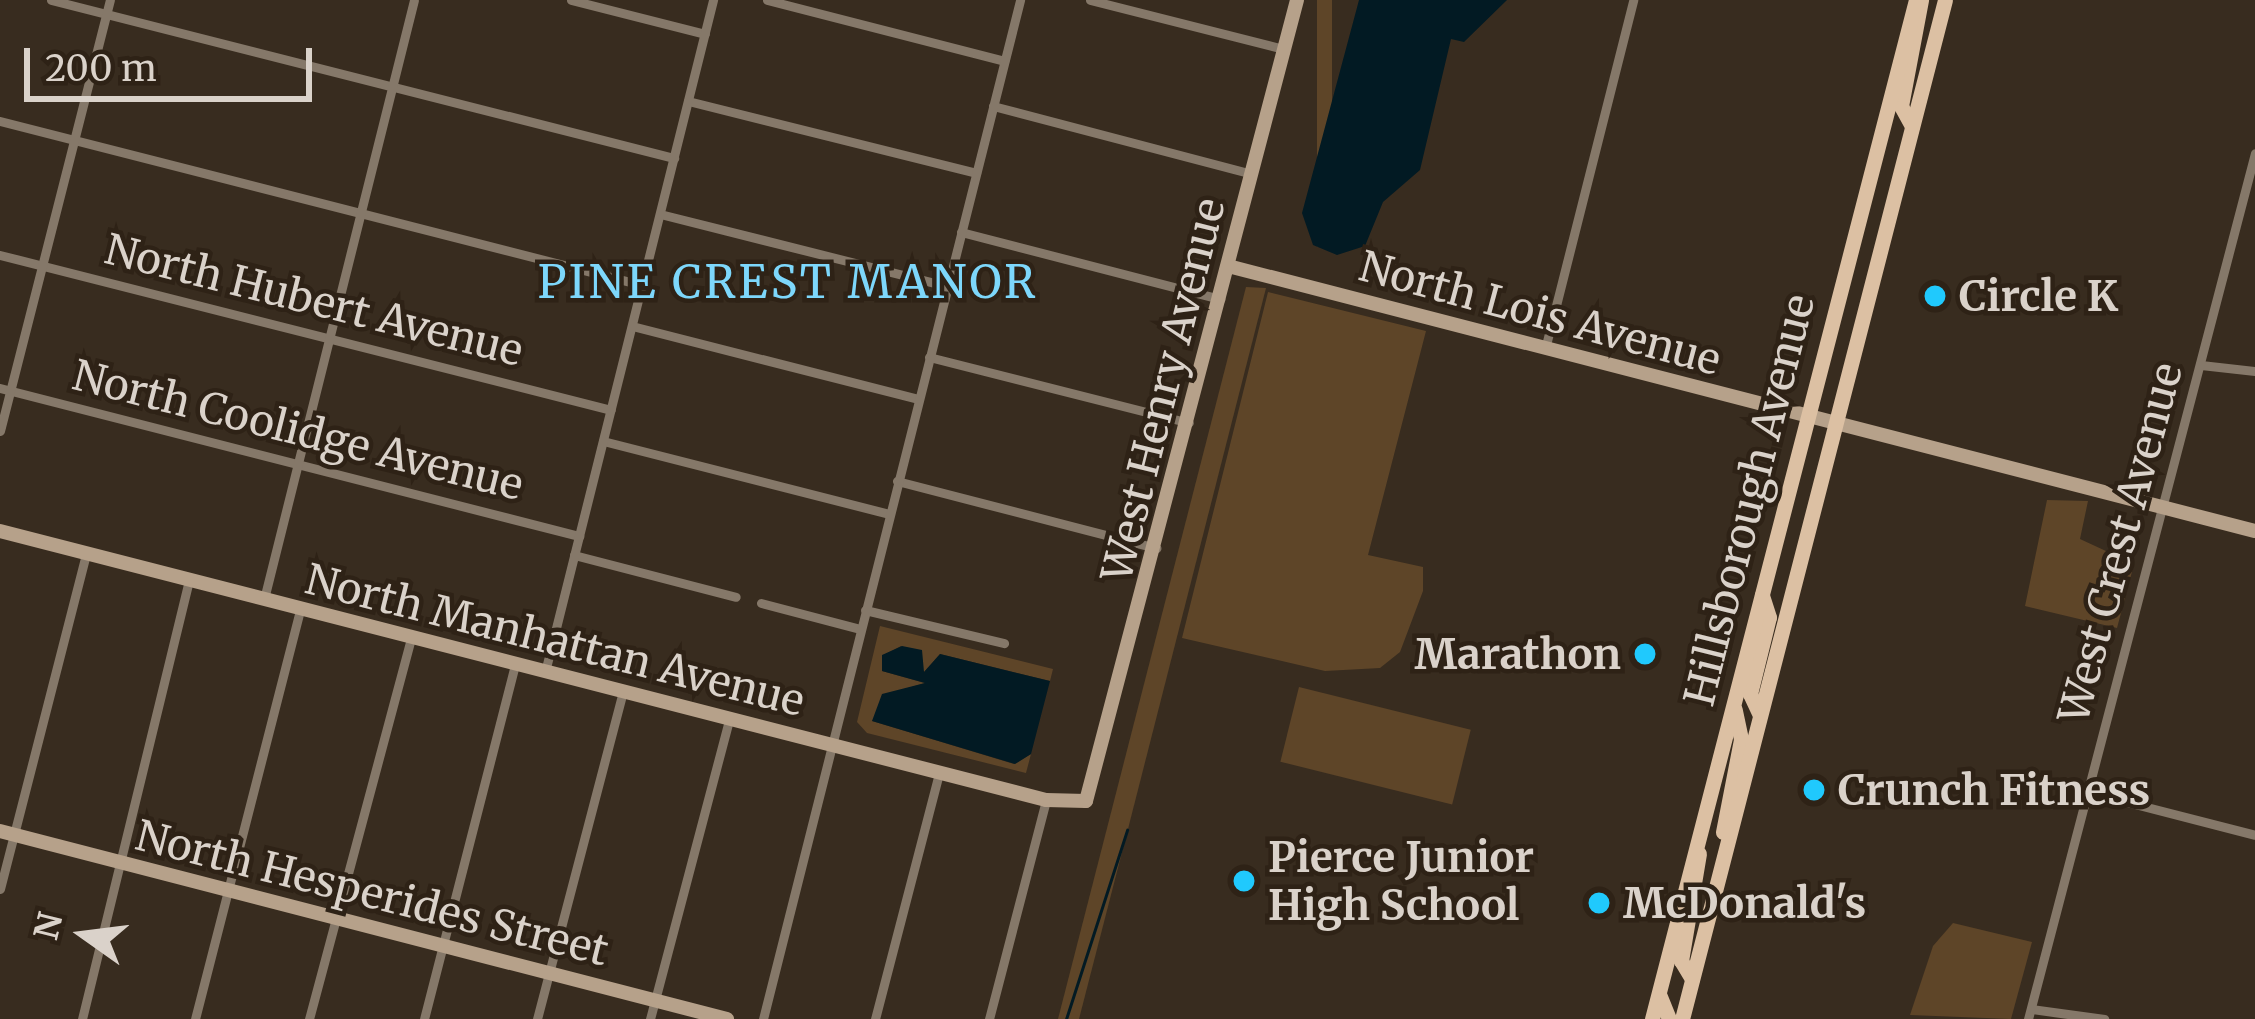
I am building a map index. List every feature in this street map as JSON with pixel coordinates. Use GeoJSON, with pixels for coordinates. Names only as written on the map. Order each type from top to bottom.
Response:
{"type":"FeatureCollection","features":[{"type":"Feature","properties":{"kind":"main road"},"geometry":{"type":"LineString","coordinates":[[1912,126],[1901,106],[1918,0]]}},
{"type":"Feature","properties":{"kind":"main road","name":"Hillsborough Avenue"},"geometry":{"type":"LineString","coordinates":[[1652,1019],[1918,0]]}},
{"type":"Feature","properties":{"kind":"main road"},"geometry":{"type":"LineString","coordinates":[[1682,1019],[1941,6]]}},
{"type":"Feature","properties":{"kind":"main road"},"geometry":{"type":"LineString","coordinates":[[1759,713],[1750,694],[1769,617],[1762,592]]}},
{"type":"Feature","properties":{"kind":"main road"},"geometry":{"type":"LineString","coordinates":[[1726,841],[1720,825],[1741,739],[1733,704]]}},
{"type":"Feature","properties":{"kind":"main road"},"geometry":{"type":"LineString","coordinates":[[1692,980],[1681,961],[1702,873],[1697,844]]}},
{"type":"Feature","properties":{"kind":"main road"},"geometry":{"type":"LineString","coordinates":[[1659,994],[1670,1019]]}},
{"type":"Feature","properties":{"kind":"street"},"geometry":{"type":"LineString","coordinates":[[51,0],[674,158]]}},
{"type":"Feature","properties":{"kind":"street"},"geometry":{"type":"LineString","coordinates":[[0,431],[5,389],[42,266],[110,0]]}},
{"type":"Feature","properties":{"kind":"street"},"geometry":{"type":"LineString","coordinates":[[264,599],[414,0]]}},
{"type":"Feature","properties":{"kind":"street"},"geometry":{"type":"LineString","coordinates":[[572,0],[705,34]]}},
{"type":"Feature","properties":{"kind":"street"},"geometry":{"type":"LineString","coordinates":[[545,672],[713,0]]}},
{"type":"Feature","properties":{"kind":"street"},"geometry":{"type":"LineString","coordinates":[[767,0],[1004,61]]}},
{"type":"Feature","properties":{"kind":"street"},"geometry":{"type":"LineString","coordinates":[[763,1019],[1020,0]]}},
{"type":"Feature","properties":{"kind":"street"},"geometry":{"type":"LineString","coordinates":[[1090,0],[1284,49]]}},
{"type":"Feature","properties":{"kind":"street","name":"West Henry Avenue"},"geometry":{"type":"LineString","coordinates":[[1090,795],[1297,0]]}},
{"type":"Feature","properties":{"kind":"street"},"geometry":{"type":"LineString","coordinates":[[1545,349],[1633,0]]}},
{"type":"Feature","properties":{"kind":"street"},"geometry":{"type":"LineString","coordinates":[[688,101],[976,172]]}},
{"type":"Feature","properties":{"kind":"street"},"geometry":{"type":"LineString","coordinates":[[993,106],[1252,174]]}},
{"type":"Feature","properties":{"kind":"street"},"geometry":{"type":"LineString","coordinates":[[0,121],[642,285]]}},
{"type":"Feature","properties":{"kind":"street","name":"West Crest Avenue"},"geometry":{"type":"LineString","coordinates":[[2030,1014],[2255,153]]}},
{"type":"Feature","properties":{"kind":"street"},"geometry":{"type":"LineString","coordinates":[[660,214],[947,286]]}},
{"type":"Feature","properties":{"kind":"street"},"geometry":{"type":"LineString","coordinates":[[961,232],[1220,299]]}},
{"type":"Feature","properties":{"kind":"street","name":"North Hubert Avenue"},"geometry":{"type":"LineString","coordinates":[[0,255],[611,410]]}},
{"type":"Feature","properties":{"kind":"street","name":"North Lois Avenue"},"geometry":{"type":"LineString","coordinates":[[1228,266],[2255,531]]}},
{"type":"Feature","properties":{"kind":"street"},"geometry":{"type":"LineString","coordinates":[[632,326],[918,399]]}},
{"type":"Feature","properties":{"kind":"street"},"geometry":{"type":"LineString","coordinates":[[929,357],[1189,423]]}},
{"type":"Feature","properties":{"kind":"street"},"geometry":{"type":"LineString","coordinates":[[2201,364],[2255,371]]}},
{"type":"Feature","properties":{"kind":"street","name":"North Coolidge Avenue"},"geometry":{"type":"LineString","coordinates":[[5,389],[579,536]]}},
{"type":"Feature","properties":{"kind":"street"},"geometry":{"type":"LineString","coordinates":[[603,441],[889,514]]}},
{"type":"Feature","properties":{"kind":"street"},"geometry":{"type":"LineString","coordinates":[[898,481],[1157,548]]}},
{"type":"Feature","properties":{"kind":"street","name":"North Manhattan Avenue"},"geometry":{"type":"LineString","coordinates":[[0,531],[1046,800],[1090,795]]}},
{"type":"Feature","properties":{"kind":"street"},"geometry":{"type":"LineString","coordinates":[[0,889],[7,833],[86,554]]}},
{"type":"Feature","properties":{"kind":"street"},"geometry":{"type":"LineString","coordinates":[[574,555],[736,597]]}},
{"type":"Feature","properties":{"kind":"street"},"geometry":{"type":"LineString","coordinates":[[82,1019],[190,580]]}},
{"type":"Feature","properties":{"kind":"street"},"geometry":{"type":"LineString","coordinates":[[761,603],[860,629]]}},
{"type":"Feature","properties":{"kind":"street"},"geometry":{"type":"LineString","coordinates":[[195,1019],[300,609]]}},
{"type":"Feature","properties":{"kind":"street"},"geometry":{"type":"LineString","coordinates":[[865,610],[1004,643]]}},
{"type":"Feature","properties":{"kind":"street"},"geometry":{"type":"LineString","coordinates":[[309,1019],[411,637]]}},
{"type":"Feature","properties":{"kind":"street"},"geometry":{"type":"LineString","coordinates":[[424,1019],[515,664]]}},
{"type":"Feature","properties":{"kind":"street"},"geometry":{"type":"LineString","coordinates":[[537,1019],[623,692]]}},
{"type":"Feature","properties":{"kind":"street"},"geometry":{"type":"LineString","coordinates":[[650,1019],[729,719]]}},
{"type":"Feature","properties":{"kind":"street"},"geometry":{"type":"LineString","coordinates":[[875,1019],[939,773]]}},
{"type":"Feature","properties":{"kind":"street"},"geometry":{"type":"LineString","coordinates":[[2088,792],[2255,835]]}},
{"type":"Feature","properties":{"kind":"street"},"geometry":{"type":"LineString","coordinates":[[989,1019],[1046,800]]}},
{"type":"Feature","properties":{"kind":"street","name":"North Hesperides Street"},"geometry":{"type":"LineString","coordinates":[[7,833],[727,1019]]}},
{"type":"Feature","properties":{"kind":"street"},"geometry":{"type":"LineString","coordinates":[[2030,1014],[2104,1019]]}},
{"type":"Feature","properties":{"kind":"shaded area"},"geometry":{"type":"Polygon","coordinates":[[[1317,0],[1332,0],[1332,247],[1317,247],[1317,0]]]}},
{"type":"Feature","properties":{"kind":"shaded area"},"geometry":{"type":"Polygon","coordinates":[[[1246,287],[1266,288],[1129,825],[1079,1019],[1058,1019],[1246,287]]]}},
{"type":"Feature","properties":{"kind":"shaded area"},"geometry":{"type":"Polygon","coordinates":[[[1268,292],[1426,331],[1368,555],[1423,567],[1423,591],[1400,652],[1380,668],[1325,671],[1182,638],[1268,292]]]}},
{"type":"Feature","properties":{"kind":"shaded area"},"geometry":{"type":"Polygon","coordinates":[[[2047,500],[2088,501],[2080,539],[2134,564],[2117,628],[2025,606],[2047,500]]]}},
{"type":"Feature","properties":{"kind":"shaded area"},"geometry":{"type":"Polygon","coordinates":[[[880,626],[1053,669],[1050,681],[940,654],[924,672],[901,646],[882,656],[882,671],[925,683],[895,692],[872,721],[1014,764],[1031,754],[1026,773],[867,733],[857,722],[880,626]]]}},
{"type":"Feature","properties":{"kind":"shaded area"},"geometry":{"type":"Polygon","coordinates":[[[1299,687],[1471,730],[1452,805],[1280,762],[1299,687]]]}},
{"type":"Feature","properties":{"kind":"shaded area"},"geometry":{"type":"Polygon","coordinates":[[[1953,923],[2032,942],[2011,1019],[1910,1015],[1933,946],[1953,923]]]}},
{"type":"Feature","properties":{"kind":"water"},"geometry":{"type":"Polygon","coordinates":[[[1359,0],[1507,0],[1464,42],[1451,39],[1420,170],[1383,202],[1365,246],[1337,255],[1313,245],[1302,213],[1359,0]]]}},
{"type":"Feature","properties":{"kind":"water"},"geometry":{"type":"Polygon","coordinates":[[[902,646],[922,650],[924,672],[940,654],[1050,681],[1031,754],[1015,764],[872,721],[882,694],[925,683],[882,671],[882,655],[902,646]]]}},
{"type":"Feature","properties":{"kind":"waterway"},"geometry":{"type":"LineString","coordinates":[[1066,1019],[1127,830]]}},
{"type":"Feature","properties":{"kind":"place","name":"Circle K"},"geometry":{"type":"Point","coordinates":[1935,296]}},
{"type":"Feature","properties":{"kind":"place","name":"Marathon"},"geometry":{"type":"Point","coordinates":[1645,654]}},
{"type":"Feature","properties":{"kind":"place","name":"Crunch Fitness"},"geometry":{"type":"Point","coordinates":[1814,790]}},
{"type":"Feature","properties":{"kind":"place","name":"Pierce Junior High School"},"geometry":{"type":"Point","coordinates":[1244,881]}},
{"type":"Feature","properties":{"kind":"place","name":"McDonald's"},"geometry":{"type":"Point","coordinates":[1599,903]}},
{"type":"Feature","properties":{"kind":"district","name":"PINE CREST MANOR"},"geometry":{"type":"Point","coordinates":[788,283]}}]}
